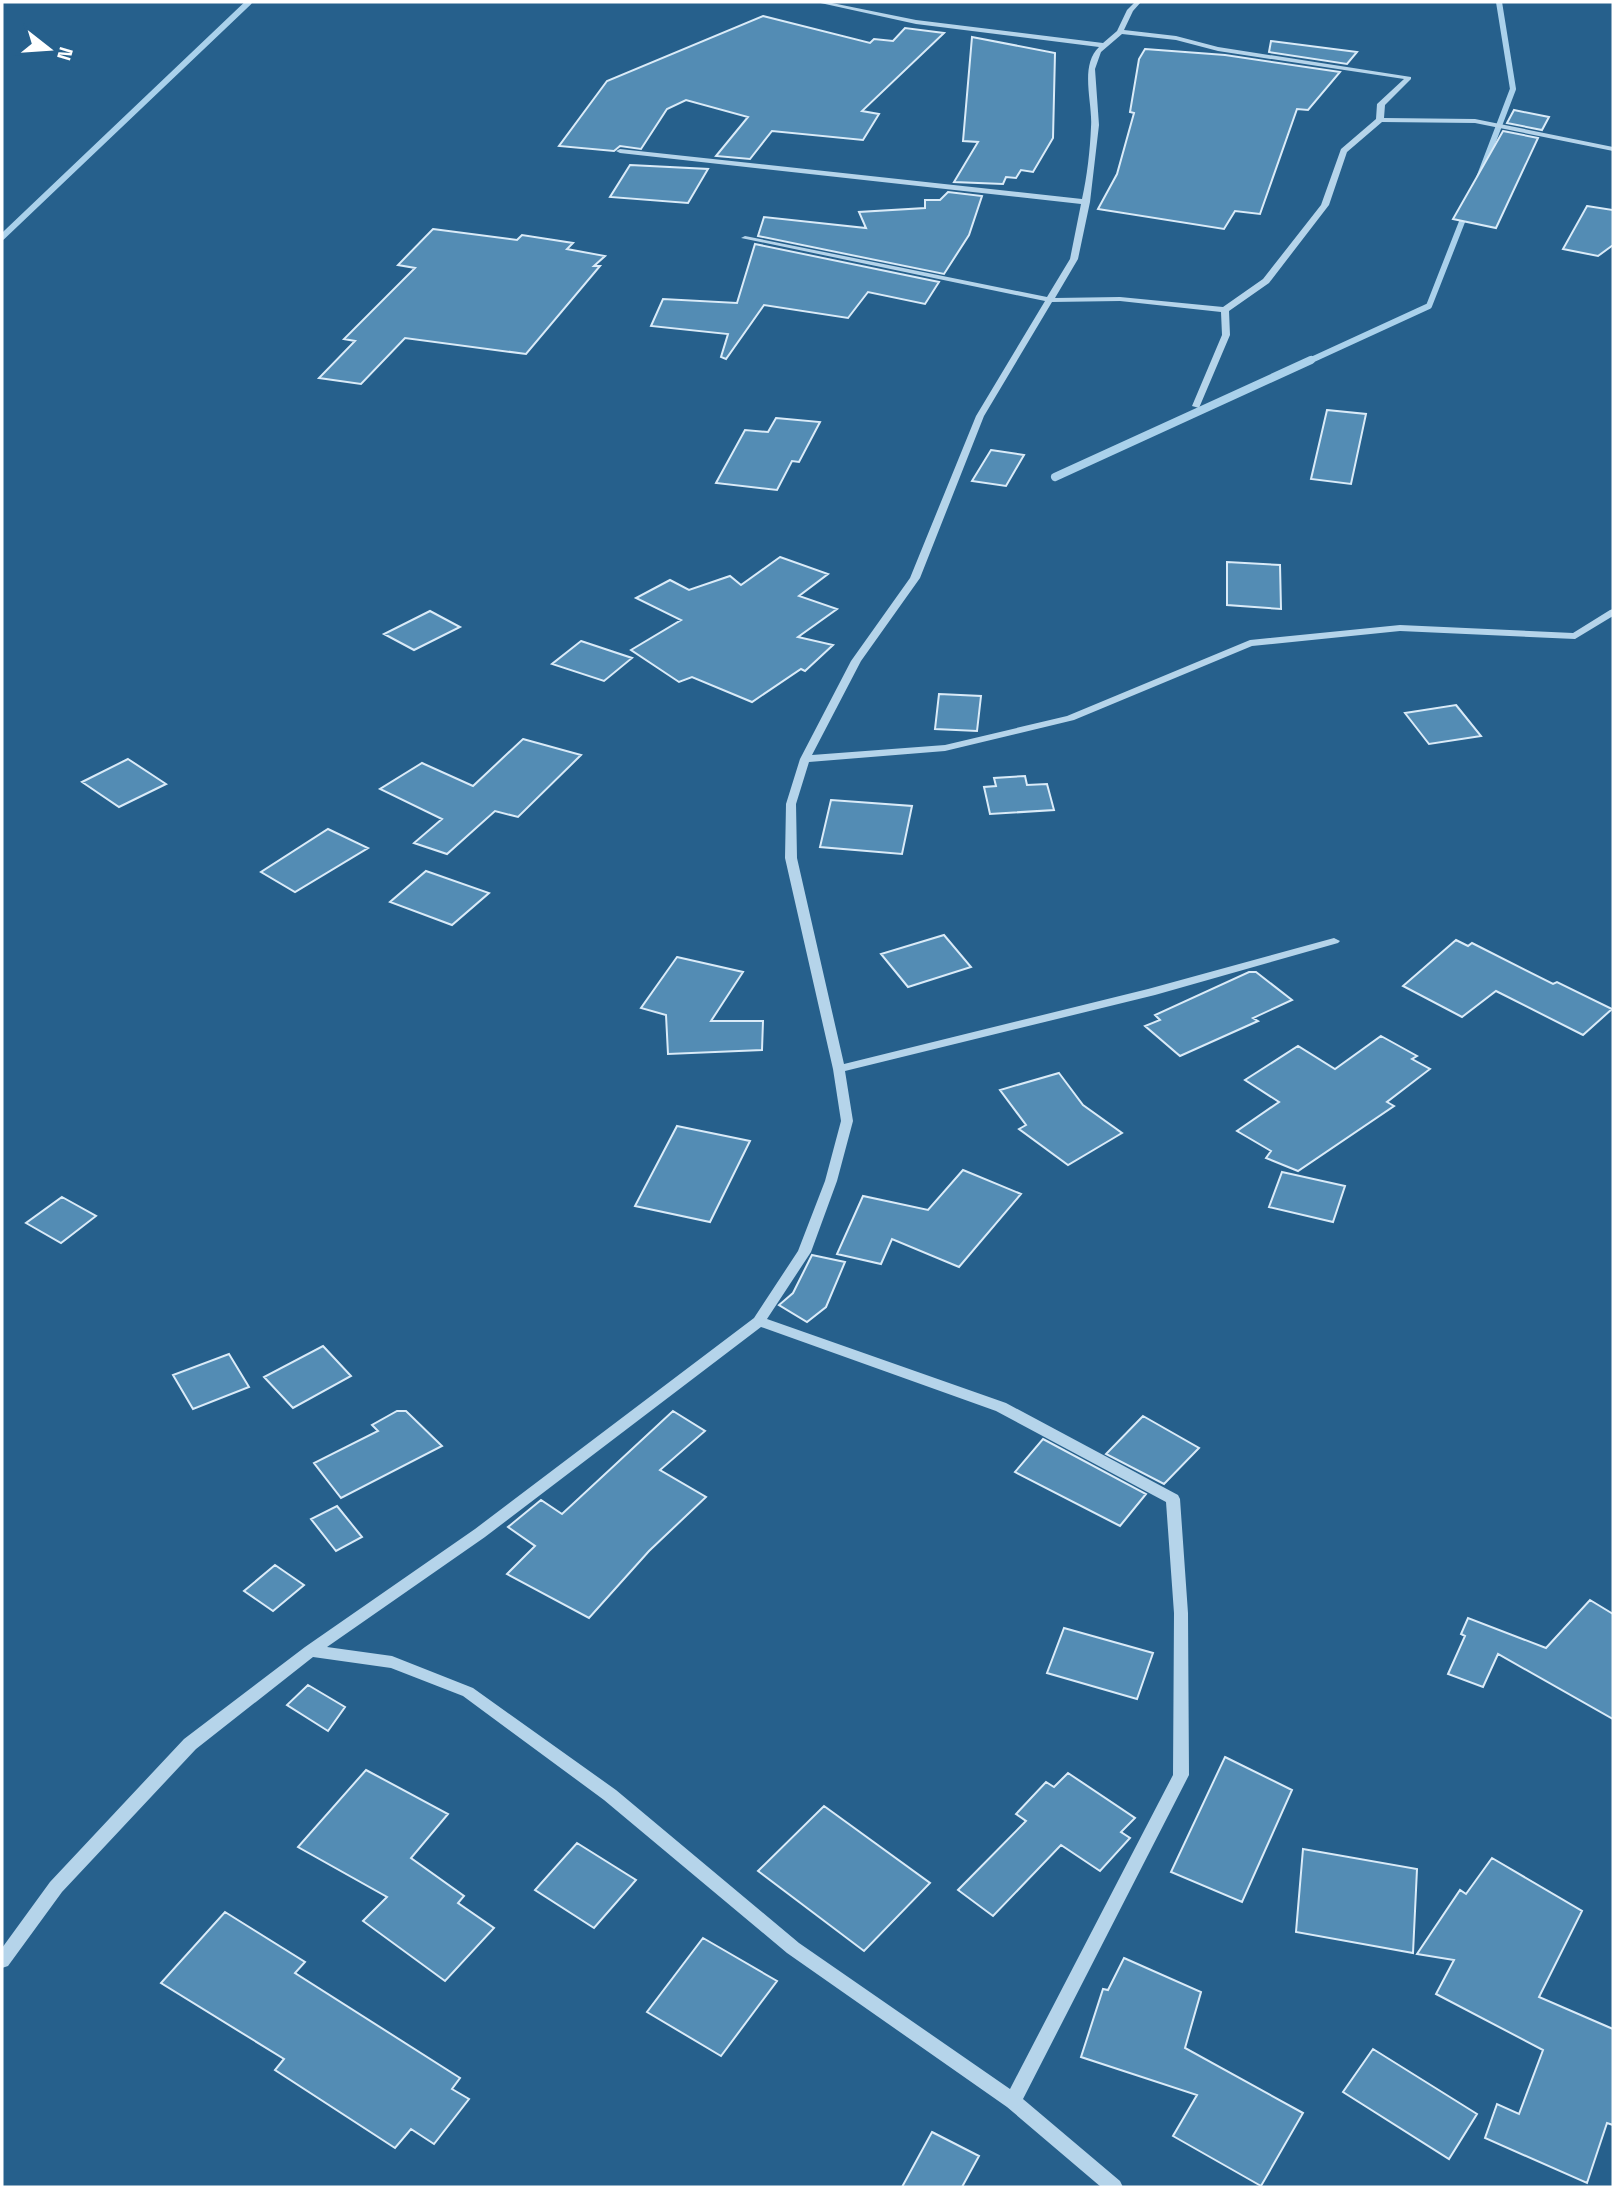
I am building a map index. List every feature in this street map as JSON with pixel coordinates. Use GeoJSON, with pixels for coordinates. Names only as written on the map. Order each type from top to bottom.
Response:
{"type":"FeatureCollection","features":[{"type":"Feature","properties":{"kind":"street"},"geometry":{"type":"LineString","coordinates":[[819,2],[916,22],[1102,45]]}},
{"type":"Feature","properties":{"kind":"street"},"geometry":{"type":"LineString","coordinates":[[2,1961],[55,1887],[190,1744],[310,1651],[480,1533],[759,1321],[804,1252],[831,1181],[847,1121],[839,1069],[791,858],[791,804],[805,758],[856,661],[915,578],[980,416],[1074,259],[1086,202],[1095,125],[1092,69],[1102,45],[1120,32],[1130,10],[1138,2]]}},
{"type":"Feature","properties":{"kind":"street"},"geometry":{"type":"LineString","coordinates":[[1120,32],[1176,38],[1218,49],[1409,78],[1381,104],[1380,120]]}},
{"type":"Feature","properties":{"kind":"street"},"geometry":{"type":"LineString","coordinates":[[745,238],[1051,300],[1120,299],[1225,310],[1266,281],[1325,205],[1344,151],[1380,120],[1475,121],[1613,149]]}},
{"type":"Feature","properties":{"kind":"street"},"geometry":{"type":"LineString","coordinates":[[620,152],[1086,202]]}},
{"type":"Feature","properties":{"kind":"street"},"geometry":{"type":"LineString","coordinates":[[1196,406],[1226,335],[1225,310]]}},
{"type":"Feature","properties":{"kind":"street"},"geometry":{"type":"LineString","coordinates":[[805,758],[945,748],[1070,718],[1251,643],[1400,628],[1575,636],[1613,611]]}},
{"type":"Feature","properties":{"kind":"street"},"geometry":{"type":"LineString","coordinates":[[839,1069],[1151,992],[1334,941]]}},
{"type":"Feature","properties":{"kind":"street"},"geometry":{"type":"LineString","coordinates":[[759,1321],[1001,1407],[1173,1499],[1181,1613],[1181,1775],[1013,2102]]}},
{"type":"Feature","properties":{"kind":"street"},"geometry":{"type":"LineString","coordinates":[[310,1651],[392,1662],[468,1692],[610,1796],[793,1948],[1013,2102],[1114,2187]]}},
{"type":"Feature","properties":{"kind":"building"},"geometry":{"type":"Polygon","coordinates":[[[763,16],[870,43],[874,39],[893,41],[905,28],[944,33],[862,111],[879,114],[863,140],[772,131],[750,159],[716,156],[748,117],[686,100],[667,109],[641,149],[620,146],[614,151],[559,146],[607,81],[763,16]]]}},
{"type":"Feature","properties":{"kind":"building"},"geometry":{"type":"Polygon","coordinates":[[[972,37],[1055,53],[1053,138],[1033,172],[1021,170],[1016,178],[1006,177],[1003,184],[954,182],[978,142],[963,141],[972,37]]]}},
{"type":"Feature","properties":{"kind":"building"},"geometry":{"type":"Polygon","coordinates":[[[1271,41],[1357,52],[1347,64],[1269,52],[1271,41]]]}},
{"type":"Feature","properties":{"kind":"building"},"geometry":{"type":"Polygon","coordinates":[[[1145,49],[1225,55],[1340,72],[1308,110],[1297,109],[1260,214],[1235,211],[1224,229],[1098,209],[1117,174],[1134,113],[1130,112],[1139,59],[1145,49]]]}},
{"type":"Feature","properties":{"kind":"building"},"geometry":{"type":"Polygon","coordinates":[[[1514,110],[1549,117],[1542,130],[1507,123],[1514,110]]]}},
{"type":"Feature","properties":{"kind":"building"},"geometry":{"type":"Polygon","coordinates":[[[1503,131],[1538,138],[1496,228],[1453,219],[1503,131]]]}},
{"type":"Feature","properties":{"kind":"building"},"geometry":{"type":"Polygon","coordinates":[[[630,165],[708,169],[688,203],[610,197],[630,165]]]}},
{"type":"Feature","properties":{"kind":"building"},"geometry":{"type":"Polygon","coordinates":[[[948,192],[982,196],[969,235],[944,274],[758,236],[764,217],[866,228],[859,212],[925,208],[925,200],[940,200],[948,192]]]}},
{"type":"Feature","properties":{"kind":"building"},"geometry":{"type":"Polygon","coordinates":[[[1587,206],[1613,210],[1613,245],[1598,256],[1563,249],[1587,206]]]}},
{"type":"Feature","properties":{"kind":"building"},"geometry":{"type":"Polygon","coordinates":[[[433,229],[517,240],[522,235],[573,243],[567,249],[605,256],[594,266],[600,266],[526,354],[405,338],[361,384],[319,378],[355,341],[344,339],[415,268],[398,265],[433,229]]]}},
{"type":"Feature","properties":{"kind":"building"},"geometry":{"type":"Polygon","coordinates":[[[755,244],[939,282],[925,304],[868,292],[848,318],[764,305],[726,359],[721,357],[728,334],[651,326],[663,299],[737,303],[755,244]]]}},
{"type":"Feature","properties":{"kind":"building"},"geometry":{"type":"Polygon","coordinates":[[[1327,410],[1366,414],[1351,484],[1311,479],[1327,410]]]}},
{"type":"Feature","properties":{"kind":"building"},"geometry":{"type":"Polygon","coordinates":[[[776,418],[820,422],[799,462],[792,461],[777,490],[716,483],[745,430],[768,432],[776,418]]]}},
{"type":"Feature","properties":{"kind":"building"},"geometry":{"type":"Polygon","coordinates":[[[991,450],[1024,455],[1006,486],[972,481],[991,450]]]}},
{"type":"Feature","properties":{"kind":"building"},"geometry":{"type":"Polygon","coordinates":[[[780,557],[828,574],[799,596],[837,609],[798,637],[833,645],[805,671],[801,669],[752,702],[692,677],[679,682],[631,650],[681,620],[636,598],[670,580],[689,590],[730,576],[741,585],[780,557]]]}},
{"type":"Feature","properties":{"kind":"building"},"geometry":{"type":"Polygon","coordinates":[[[1227,562],[1280,565],[1281,609],[1227,605],[1227,562]]]}},
{"type":"Feature","properties":{"kind":"building"},"geometry":{"type":"Polygon","coordinates":[[[430,611],[460,627],[414,650],[384,634],[430,611]]]}},
{"type":"Feature","properties":{"kind":"building"},"geometry":{"type":"Polygon","coordinates":[[[581,641],[632,658],[604,681],[552,664],[581,641]]]}},
{"type":"Feature","properties":{"kind":"building"},"geometry":{"type":"Polygon","coordinates":[[[939,694],[981,696],[977,731],[935,729],[939,694]]]}},
{"type":"Feature","properties":{"kind":"building"},"geometry":{"type":"Polygon","coordinates":[[[1456,705],[1481,736],[1429,744],[1405,713],[1456,705]]]}},
{"type":"Feature","properties":{"kind":"building"},"geometry":{"type":"Polygon","coordinates":[[[523,739],[581,755],[518,817],[495,811],[447,854],[414,843],[442,819],[380,789],[422,763],[473,786],[523,739]]]}},
{"type":"Feature","properties":{"kind":"building"},"geometry":{"type":"Polygon","coordinates":[[[128,759],[166,784],[119,807],[82,782],[128,759]]]}},
{"type":"Feature","properties":{"kind":"building"},"geometry":{"type":"Polygon","coordinates":[[[1025,776],[1027,785],[1047,784],[1054,810],[990,814],[984,787],[996,786],[994,778],[1025,776]]]}},
{"type":"Feature","properties":{"kind":"building"},"geometry":{"type":"Polygon","coordinates":[[[831,800],[912,806],[902,854],[820,847],[831,800]]]}},
{"type":"Feature","properties":{"kind":"building"},"geometry":{"type":"Polygon","coordinates":[[[328,829],[368,848],[295,892],[261,872],[328,829]]]}},
{"type":"Feature","properties":{"kind":"building"},"geometry":{"type":"Polygon","coordinates":[[[426,871],[489,893],[452,925],[390,902],[426,871]]]}},
{"type":"Feature","properties":{"kind":"building"},"geometry":{"type":"Polygon","coordinates":[[[944,935],[971,967],[908,987],[881,954],[944,935]]]}},
{"type":"Feature","properties":{"kind":"building"},"geometry":{"type":"Polygon","coordinates":[[[1456,940],[1468,946],[1472,943],[1553,984],[1557,982],[1612,1009],[1583,1035],[1496,991],[1462,1017],[1403,986],[1456,940]]]}},
{"type":"Feature","properties":{"kind":"building"},"geometry":{"type":"Polygon","coordinates":[[[677,957],[743,972],[711,1021],[763,1021],[762,1050],[668,1054],[666,1015],[641,1008],[677,957]]]}},
{"type":"Feature","properties":{"kind":"building"},"geometry":{"type":"Polygon","coordinates":[[[1249,972],[1256,972],[1292,1000],[1253,1018],[1258,1021],[1180,1056],[1145,1026],[1160,1020],[1155,1015],[1249,972]]]}},
{"type":"Feature","properties":{"kind":"building"},"geometry":{"type":"Polygon","coordinates":[[[1381,1036],[1417,1056],[1412,1059],[1430,1069],[1387,1102],[1394,1106],[1298,1171],[1266,1158],[1271,1151],[1237,1131],[1279,1102],[1245,1080],[1298,1046],[1335,1069],[1381,1036]]]}},
{"type":"Feature","properties":{"kind":"building"},"geometry":{"type":"Polygon","coordinates":[[[1059,1073],[1083,1105],[1122,1133],[1068,1165],[1019,1129],[1026,1125],[1000,1090],[1059,1073]]]}},
{"type":"Feature","properties":{"kind":"building"},"geometry":{"type":"Polygon","coordinates":[[[677,1126],[750,1141],[710,1222],[635,1206],[677,1126]]]}},
{"type":"Feature","properties":{"kind":"building"},"geometry":{"type":"Polygon","coordinates":[[[963,1170],[1021,1194],[959,1267],[892,1239],[881,1264],[837,1254],[863,1196],[928,1210],[963,1170]]]}},
{"type":"Feature","properties":{"kind":"building"},"geometry":{"type":"Polygon","coordinates":[[[1282,1172],[1345,1186],[1333,1222],[1269,1207],[1282,1172]]]}},
{"type":"Feature","properties":{"kind":"building"},"geometry":{"type":"Polygon","coordinates":[[[62,1197],[96,1216],[61,1243],[26,1223],[62,1197]]]}},
{"type":"Feature","properties":{"kind":"building"},"geometry":{"type":"Polygon","coordinates":[[[812,1255],[845,1262],[826,1307],[807,1322],[779,1305],[793,1293],[812,1255]]]}},
{"type":"Feature","properties":{"kind":"building"},"geometry":{"type":"Polygon","coordinates":[[[323,1346],[351,1376],[293,1408],[264,1377],[323,1346]]]}},
{"type":"Feature","properties":{"kind":"building"},"geometry":{"type":"Polygon","coordinates":[[[229,1354],[249,1387],[193,1409],[173,1375],[229,1354]]]}},
{"type":"Feature","properties":{"kind":"building"},"geometry":{"type":"Polygon","coordinates":[[[397,1411],[406,1411],[442,1446],[341,1498],[314,1463],[378,1431],[372,1425],[397,1411]]]}},
{"type":"Feature","properties":{"kind":"building"},"geometry":{"type":"Polygon","coordinates":[[[673,1411],[705,1431],[660,1470],[706,1497],[649,1551],[589,1618],[507,1574],[535,1546],[508,1527],[541,1500],[562,1514],[673,1411]]]}},
{"type":"Feature","properties":{"kind":"building"},"geometry":{"type":"Polygon","coordinates":[[[1143,1416],[1199,1448],[1164,1484],[1106,1454],[1143,1416]]]}},
{"type":"Feature","properties":{"kind":"building"},"geometry":{"type":"Polygon","coordinates":[[[1043,1439],[1146,1494],[1120,1526],[1015,1472],[1043,1439]]]}},
{"type":"Feature","properties":{"kind":"building"},"geometry":{"type":"Polygon","coordinates":[[[337,1506],[362,1537],[336,1551],[311,1519],[337,1506]]]}},
{"type":"Feature","properties":{"kind":"building"},"geometry":{"type":"Polygon","coordinates":[[[275,1565],[304,1585],[273,1611],[244,1591],[275,1565]]]}},
{"type":"Feature","properties":{"kind":"building"},"geometry":{"type":"Polygon","coordinates":[[[1590,1600],[1613,1614],[1613,1719],[1498,1654],[1483,1687],[1448,1674],[1465,1636],[1461,1634],[1468,1618],[1546,1648],[1590,1600]]]}},
{"type":"Feature","properties":{"kind":"building"},"geometry":{"type":"Polygon","coordinates":[[[1064,1628],[1153,1653],[1137,1699],[1047,1673],[1064,1628]]]}},
{"type":"Feature","properties":{"kind":"building"},"geometry":{"type":"Polygon","coordinates":[[[308,1685],[345,1707],[328,1731],[287,1705],[308,1685]]]}},
{"type":"Feature","properties":{"kind":"building"},"geometry":{"type":"Polygon","coordinates":[[[1225,1757],[1292,1790],[1242,1902],[1171,1872],[1225,1757]]]}},
{"type":"Feature","properties":{"kind":"building"},"geometry":{"type":"Polygon","coordinates":[[[366,1770],[448,1814],[411,1858],[464,1896],[458,1903],[494,1928],[445,1981],[363,1921],[387,1897],[298,1847],[366,1770]]]}},
{"type":"Feature","properties":{"kind":"building"},"geometry":{"type":"Polygon","coordinates":[[[1068,1773],[1135,1818],[1121,1832],[1130,1838],[1100,1871],[1061,1845],[993,1916],[958,1890],[1026,1821],[1016,1814],[1046,1782],[1054,1787],[1068,1773]]]}},
{"type":"Feature","properties":{"kind":"building"},"geometry":{"type":"Polygon","coordinates":[[[824,1806],[930,1883],[864,1951],[758,1871],[824,1806]]]}},
{"type":"Feature","properties":{"kind":"building"},"geometry":{"type":"Polygon","coordinates":[[[577,1843],[636,1880],[594,1928],[535,1890],[577,1843]]]}},
{"type":"Feature","properties":{"kind":"building"},"geometry":{"type":"Polygon","coordinates":[[[1303,1849],[1417,1869],[1413,1953],[1296,1932],[1303,1849]]]}},
{"type":"Feature","properties":{"kind":"building"},"geometry":{"type":"Polygon","coordinates":[[[1492,1858],[1582,1911],[1539,1997],[1613,2029],[1613,2125],[1607,2123],[1587,2183],[1485,2138],[1497,2104],[1519,2114],[1543,2050],[1436,1994],[1454,1960],[1417,1954],[1460,1890],[1466,1894],[1492,1858]]]}},
{"type":"Feature","properties":{"kind":"building"},"geometry":{"type":"Polygon","coordinates":[[[225,1912],[305,1962],[295,1973],[460,2078],[452,2089],[469,2099],[434,2144],[411,2129],[395,2148],[275,2070],[284,2059],[161,1983],[225,1912]]]}},
{"type":"Feature","properties":{"kind":"building"},"geometry":{"type":"Polygon","coordinates":[[[703,1938],[777,1981],[721,2056],[647,2012],[703,1938]]]}},
{"type":"Feature","properties":{"kind":"building"},"geometry":{"type":"Polygon","coordinates":[[[1124,1958],[1201,1992],[1185,2048],[1303,2113],[1261,2186],[1173,2136],[1197,2095],[1081,2057],[1103,1989],[1108,1990],[1124,1958]]]}},
{"type":"Feature","properties":{"kind":"building"},"geometry":{"type":"Polygon","coordinates":[[[1373,2049],[1477,2114],[1449,2159],[1343,2092],[1373,2049]]]}},
{"type":"Feature","properties":{"kind":"building"},"geometry":{"type":"Polygon","coordinates":[[[932,2132],[979,2156],[962,2187],[902,2187],[932,2132]]]}},
{"type":"Feature","properties":{"kind":"waterway"},"geometry":{"type":"LineString","coordinates":[[2,237],[249,2]]}},
{"type":"Feature","properties":{"kind":"waterway"},"geometry":{"type":"LineString","coordinates":[[1479,178],[1513,89],[1499,2]]}},
{"type":"Feature","properties":{"kind":"waterway"},"geometry":{"type":"LineString","coordinates":[[1307,362],[1429,306],[1467,209]]}},
{"type":"Feature","properties":{"kind":"waterway"},"geometry":{"type":"LineString","coordinates":[[1055,477],[1311,360]]}}]}
